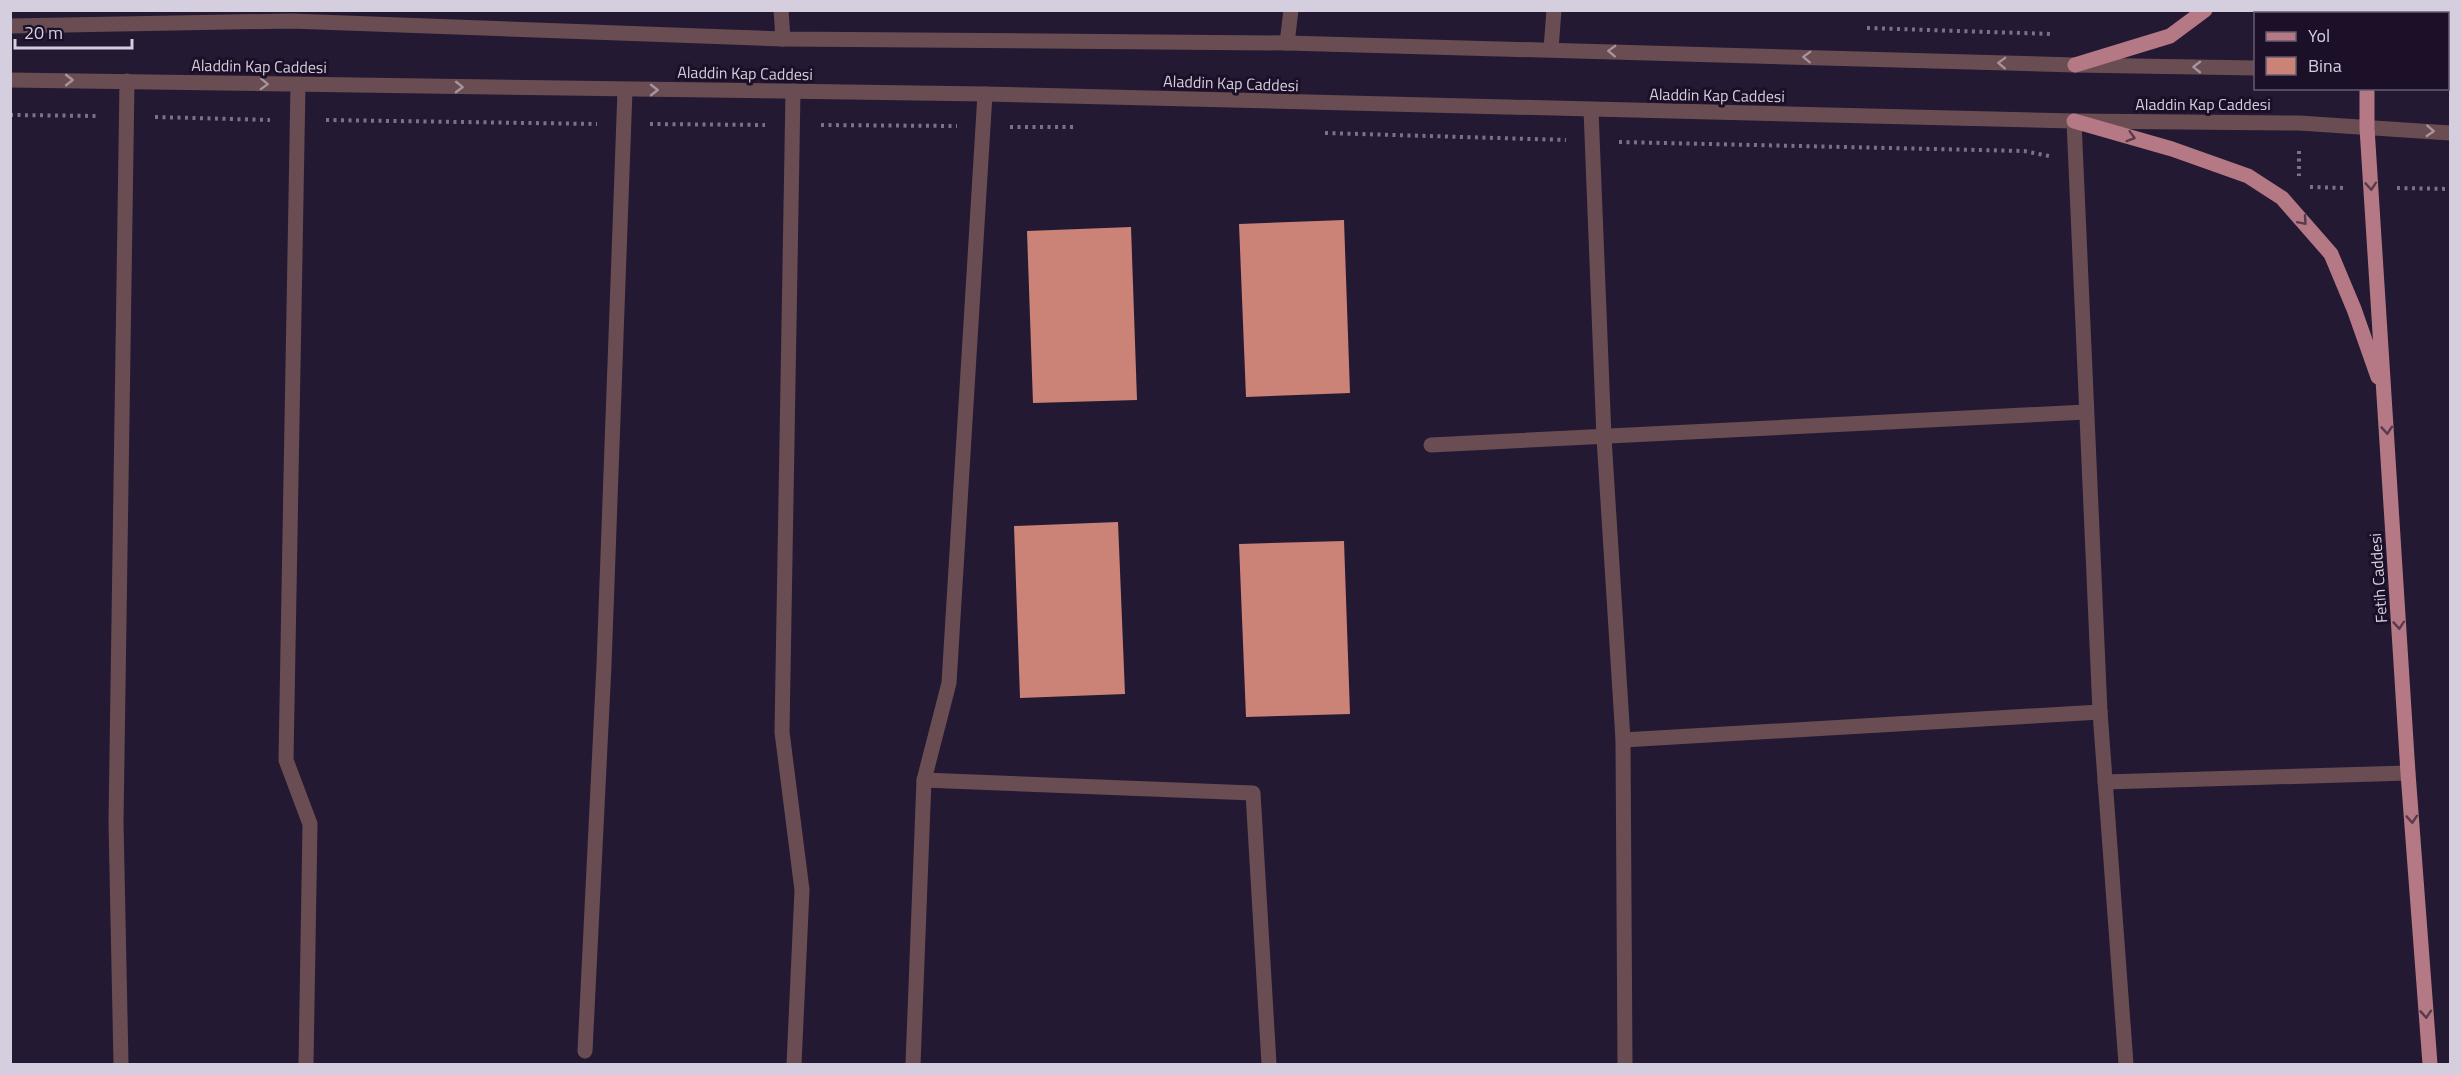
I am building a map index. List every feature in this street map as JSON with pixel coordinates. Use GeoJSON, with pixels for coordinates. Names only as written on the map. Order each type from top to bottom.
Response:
{"type":"FeatureCollection","features":[{"type":"Feature","properties":{"kind":"main road"},"geometry":{"type":"LineString","coordinates":[[2075,65],[2170,36],[2205,10]]}},
{"type":"Feature","properties":{"kind":"main road","name":"Fetih Caddesi"},"geometry":{"type":"LineString","coordinates":[[2367,90],[2367,128],[2408,772],[2430,1065]]}},
{"type":"Feature","properties":{"kind":"main road"},"geometry":{"type":"LineString","coordinates":[[2074,121],[2172,149],[2248,176],[2282,198],[2331,254],[2354,309],[2385,398]]}},
{"type":"Feature","properties":{"kind":"street"},"geometry":{"type":"LineString","coordinates":[[781,10],[783,39]]}},
{"type":"Feature","properties":{"kind":"street"},"geometry":{"type":"LineString","coordinates":[[1287,43],[1291,10]]}},
{"type":"Feature","properties":{"kind":"street"},"geometry":{"type":"LineString","coordinates":[[1551,49],[1554,10]]}},
{"type":"Feature","properties":{"kind":"street"},"geometry":{"type":"LineString","coordinates":[[10,26],[292,16],[783,39],[1287,43],[2254,68]]}},
{"type":"Feature","properties":{"kind":"street","name":"Aladdin Kap Caddesi"},"geometry":{"type":"LineString","coordinates":[[10,80],[985,94],[2074,121],[2299,123],[2451,132]]}},
{"type":"Feature","properties":{"kind":"street"},"geometry":{"type":"LineString","coordinates":[[121,1065],[116,822],[127,81]]}},
{"type":"Feature","properties":{"kind":"street"},"geometry":{"type":"LineString","coordinates":[[298,85],[286,760],[310,824],[306,1065]]}},
{"type":"Feature","properties":{"kind":"street"},"geometry":{"type":"LineString","coordinates":[[585,1051],[604,677],[625,90]]}},
{"type":"Feature","properties":{"kind":"street"},"geometry":{"type":"LineString","coordinates":[[793,91],[782,732],[802,890],[794,1065]]}},
{"type":"Feature","properties":{"kind":"street"},"geometry":{"type":"LineString","coordinates":[[913,1065],[924,780],[949,683],[985,94]]}},
{"type":"Feature","properties":{"kind":"street"},"geometry":{"type":"LineString","coordinates":[[1591,110],[1604,438],[1623,740],[1625,1065]]}},
{"type":"Feature","properties":{"kind":"street"},"geometry":{"type":"LineString","coordinates":[[2074,121],[2100,712],[2126,1065]]}},
{"type":"Feature","properties":{"kind":"street"},"geometry":{"type":"LineString","coordinates":[[1431,445],[2086,412]]}},
{"type":"Feature","properties":{"kind":"street"},"geometry":{"type":"LineString","coordinates":[[1623,740],[2100,712]]}},
{"type":"Feature","properties":{"kind":"street"},"geometry":{"type":"LineString","coordinates":[[2105,782],[2408,772]]}},
{"type":"Feature","properties":{"kind":"street"},"geometry":{"type":"LineString","coordinates":[[924,780],[1253,793],[1269,1065]]}},
{"type":"Feature","properties":{"kind":"path"},"geometry":{"type":"LineString","coordinates":[[10,115],[624,124],[1087,127]]}},
{"type":"Feature","properties":{"kind":"path"},"geometry":{"type":"LineString","coordinates":[[1322,133],[2024,151],[2076,160]]}},
{"type":"Feature","properties":{"kind":"building"},"geometry":{"type":"Polygon","coordinates":[[[1344,220],[1350,393],[1246,397],[1239,224],[1344,220]]]}},
{"type":"Feature","properties":{"kind":"building"},"geometry":{"type":"Polygon","coordinates":[[[1131,227],[1137,400],[1033,403],[1027,231],[1131,227]]]}},
{"type":"Feature","properties":{"kind":"building"},"geometry":{"type":"Polygon","coordinates":[[[1118,522],[1125,694],[1020,698],[1014,526],[1118,522]]]}},
{"type":"Feature","properties":{"kind":"building"},"geometry":{"type":"Polygon","coordinates":[[[1344,541],[1350,714],[1246,717],[1239,544],[1344,541]]]}}]}
